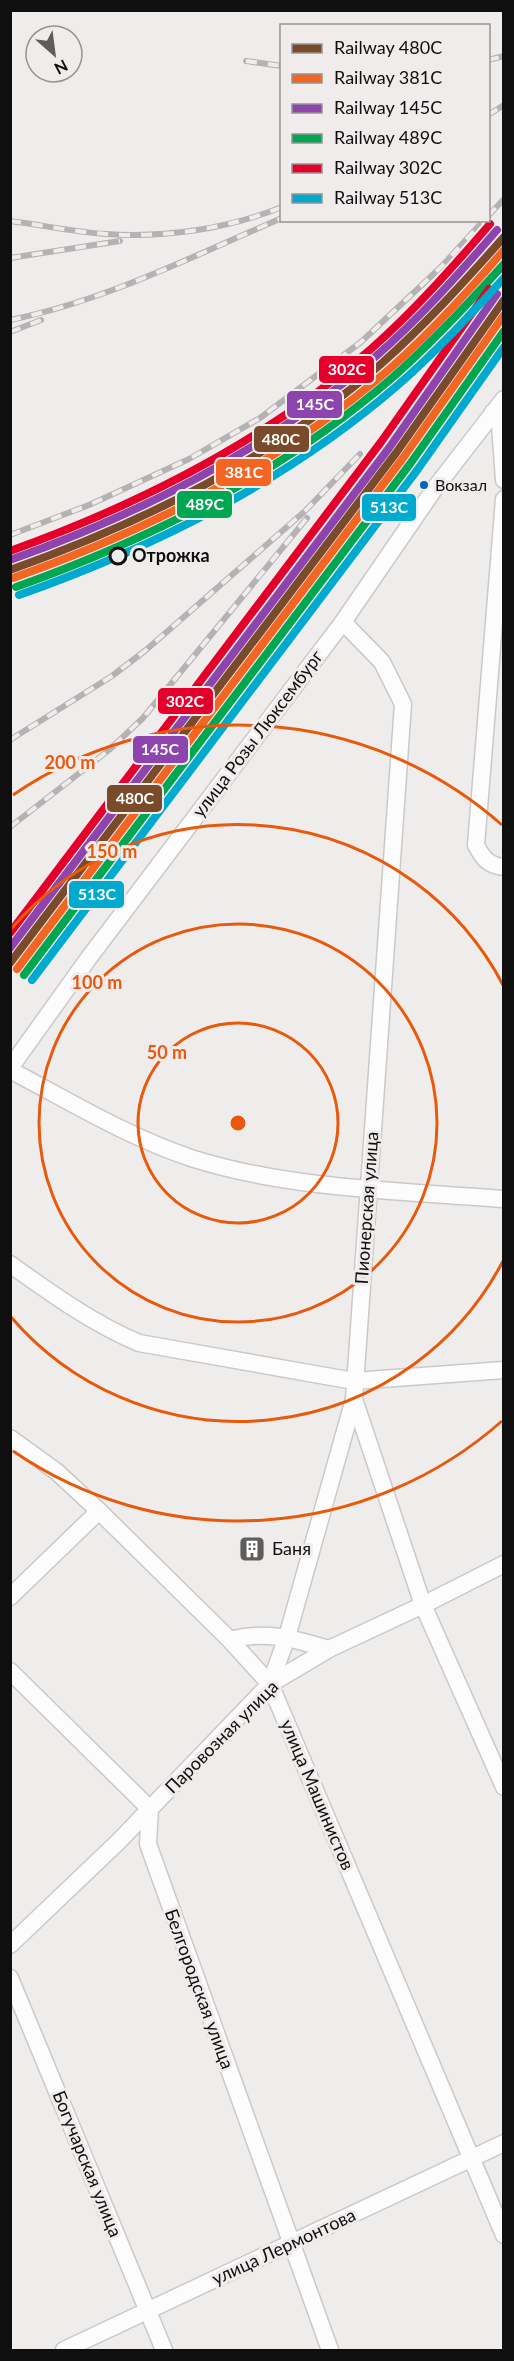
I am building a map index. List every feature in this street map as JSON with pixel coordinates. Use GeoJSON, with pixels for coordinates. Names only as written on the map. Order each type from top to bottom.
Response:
{"type":"FeatureCollection","features":[{"type":"Feature","properties":{"kind":"street","name":"улица Розы Люксембург"},"geometry":{"type":"LineString","coordinates":[[10,1069],[88,959],[343,622],[435,488],[504,399]]}},
{"type":"Feature","properties":{"kind":"street"},"geometry":{"type":"LineString","coordinates":[[493,412],[500,425],[504,480]]}},
{"type":"Feature","properties":{"kind":"street"},"geometry":{"type":"LineString","coordinates":[[504,499],[476,845],[482,858],[491,865],[504,867]]}},
{"type":"Feature","properties":{"kind":"street","name":"Пионерская улица"},"geometry":{"type":"LineString","coordinates":[[343,622],[382,662],[404,704],[354,1399],[423,1605],[504,1787]]}},
{"type":"Feature","properties":{"kind":"street"},"geometry":{"type":"LineString","coordinates":[[10,1069],[139,1137],[192,1158],[272,1178],[504,1199]]}},
{"type":"Feature","properties":{"kind":"street"},"geometry":{"type":"LineString","coordinates":[[10,1264],[62,1302],[107,1329],[139,1343],[354,1381],[504,1370]]}},
{"type":"Feature","properties":{"kind":"street"},"geometry":{"type":"LineString","coordinates":[[270,1684],[287,1637],[354,1399]]}},
{"type":"Feature","properties":{"kind":"street","name":"улица Машинистов"},"geometry":{"type":"LineString","coordinates":[[10,1438],[57,1472],[99,1511],[230,1640],[270,1684],[504,2235]]}},
{"type":"Feature","properties":{"kind":"street"},"geometry":{"type":"LineString","coordinates":[[10,1597],[99,1511]]}},
{"type":"Feature","properties":{"kind":"street","name":"Паровозная улица"},"geometry":{"type":"LineString","coordinates":[[10,1945],[119,1841],[270,1684],[329,1649],[504,1564]]}},
{"type":"Feature","properties":{"kind":"street"},"geometry":{"type":"LineString","coordinates":[[230,1640],[251,1635],[287,1637],[329,1649]]}},
{"type":"Feature","properties":{"kind":"street"},"geometry":{"type":"LineString","coordinates":[[10,1671],[150,1809]]}},
{"type":"Feature","properties":{"kind":"street","name":"Белгородская улица"},"geometry":{"type":"LineString","coordinates":[[150,1809],[148,1844],[330,2350]]}},
{"type":"Feature","properties":{"kind":"street"},"geometry":{"type":"LineString","coordinates":[[119,1841],[148,1844]]}},
{"type":"Feature","properties":{"kind":"street","name":"Богучарская улица"},"geometry":{"type":"LineString","coordinates":[[10,1978],[164,2350]]}},
{"type":"Feature","properties":{"kind":"street","name":"улица Лермонтова"},"geometry":{"type":"LineString","coordinates":[[64,2350],[504,2143]]}},
{"type":"Feature","properties":{"kind":"railway"},"geometry":{"type":"LineString","coordinates":[[490,60],[504,56]]}},
{"type":"Feature","properties":{"kind":"railway"},"geometry":{"type":"LineString","coordinates":[[246,61],[280,66]]}},
{"type":"Feature","properties":{"kind":"railway"},"geometry":{"type":"LineString","coordinates":[[490,114],[504,105]]}},
{"type":"Feature","properties":{"kind":"railway"},"geometry":{"type":"LineString","coordinates":[[490,214],[504,199]]}},
{"type":"Feature","properties":{"kind":"railway"},"geometry":{"type":"LineString","coordinates":[[10,221],[94,233],[151,235],[218,226],[280,208]]}},
{"type":"Feature","properties":{"kind":"railway"},"geometry":{"type":"LineString","coordinates":[[10,320],[45,312],[114,289],[280,219]]}},
{"type":"Feature","properties":{"kind":"railway"},"geometry":{"type":"LineString","coordinates":[[10,535],[89,505],[189,459],[260,418],[361,342],[441,267],[482,222]]}},
{"type":"Feature","properties":{"kind":"railway"},"geometry":{"type":"LineString","coordinates":[[10,258],[120,241]]}},
{"type":"Feature","properties":{"kind":"railway"},"geometry":{"type":"LineString","coordinates":[[10,332],[41,320]]}},
{"type":"Feature","properties":{"kind":"railway"},"geometry":{"type":"LineString","coordinates":[[10,740],[112,676],[146,650],[304,512],[360,454]]}},
{"type":"Feature","properties":{"kind":"railway"},"geometry":{"type":"LineString","coordinates":[[10,827],[109,750],[143,718],[307,518]]}},
{"type":"Feature","properties":{"kind":"rail line","name":"302С"},"geometry":{"type":"LineString","coordinates":[[10,551],[59,533],[154,491],[200,467],[289,413],[331,382],[387,335],[490,224]]}},
{"type":"Feature","properties":{"kind":"rail line","name":"145С"},"geometry":{"type":"LineString","coordinates":[[10,560],[108,522],[155,500],[202,476],[291,422],[391,343],[438,296],[497,230]]}},
{"type":"Feature","properties":{"kind":"rail line","name":"480С"},"geometry":{"type":"LineString","coordinates":[[10,570],[110,531],[158,509],[252,458],[296,429],[340,398],[381,364],[444,302],[504,237]]}},
{"type":"Feature","properties":{"kind":"rail line","name":"381С"},"geometry":{"type":"LineString","coordinates":[[13,578],[162,517],[255,466],[300,437],[344,406],[402,358],[447,313],[504,250]]}},
{"type":"Feature","properties":{"kind":"rail line","name":"489С"},"geometry":{"type":"LineString","coordinates":[[16,587],[67,568],[166,524],[214,500],[306,444],[350,412],[407,365],[504,264]]}},
{"type":"Feature","properties":{"kind":"rail line","name":"513С"},"geometry":{"type":"LineString","coordinates":[[19,595],[121,555],[219,508],[266,481],[356,420],[398,385],[504,278]]}},
{"type":"Feature","properties":{"kind":"rail line","name":"302С"},"geometry":{"type":"LineString","coordinates":[[10,933],[381,442],[489,289]]}},
{"type":"Feature","properties":{"kind":"rail line","name":"145С"},"geometry":{"type":"LineString","coordinates":[[10,948],[389,448],[497,294]]}},
{"type":"Feature","properties":{"kind":"rail line","name":"480С"},"geometry":{"type":"LineString","coordinates":[[10,963],[396,453],[504,300]]}},
{"type":"Feature","properties":{"kind":"rail line","name":"381С"},"geometry":{"type":"LineString","coordinates":[[17,969],[403,458],[504,315]]}},
{"type":"Feature","properties":{"kind":"rail line","name":"489С"},"geometry":{"type":"LineString","coordinates":[[24,975],[410,464],[504,331]]}},
{"type":"Feature","properties":{"kind":"rail line","name":"513С"},"geometry":{"type":"LineString","coordinates":[[32,980],[418,469],[504,347]]}},
{"type":"Feature","properties":{"kind":"place","name":"Вокзал"},"geometry":{"type":"Point","coordinates":[424,485]}},
{"type":"Feature","properties":{"kind":"place","name":"Отрожка"},"geometry":{"type":"Point","coordinates":[118,556]}},
{"type":"Feature","properties":{"kind":"place","name":"Баня"},"geometry":{"type":"Point","coordinates":[252,1549]}}]}
